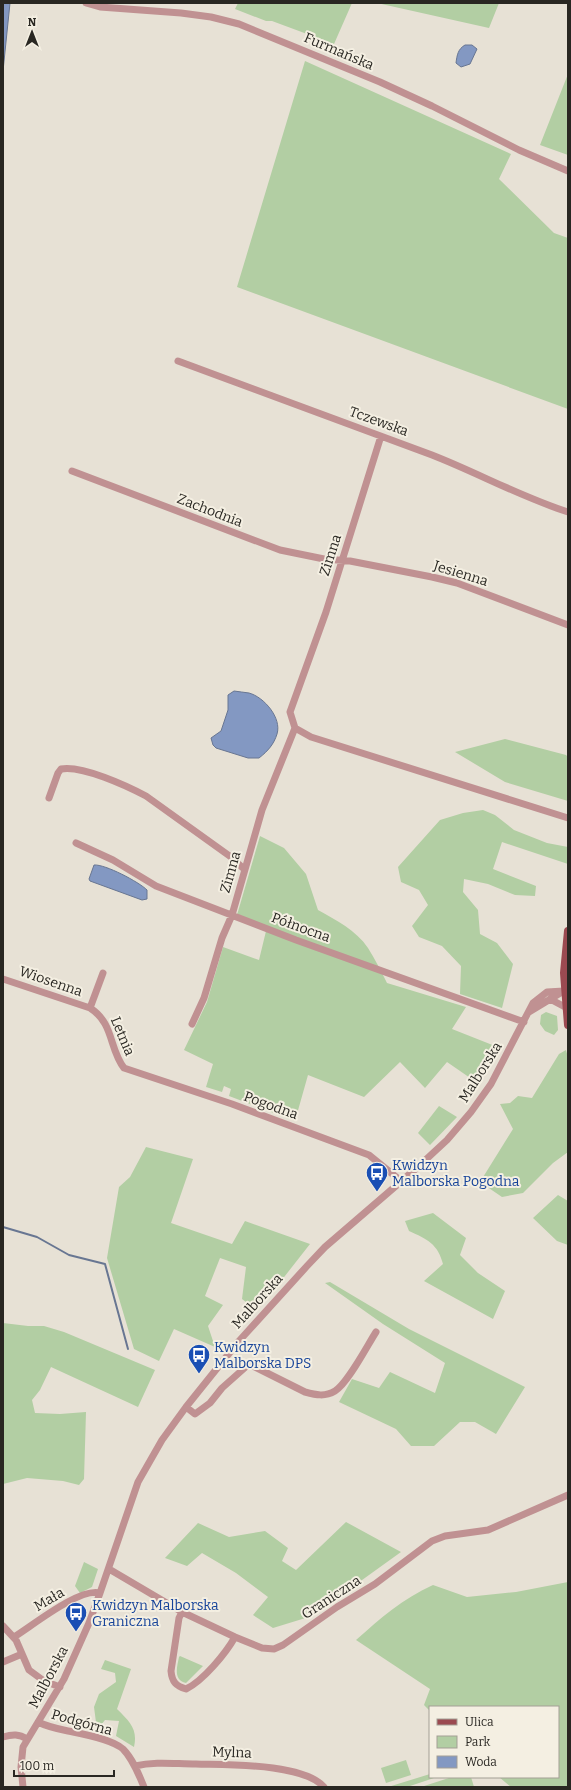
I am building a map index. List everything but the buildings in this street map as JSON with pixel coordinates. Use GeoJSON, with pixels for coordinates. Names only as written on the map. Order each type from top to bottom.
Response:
{"type":"FeatureCollection","features":[{"type":"Feature","properties":{"kind":"main road"},"geometry":{"type":"LineString","coordinates":[[568,931],[564,973],[565,1007],[568,1025]]}},
{"type":"Feature","properties":{"kind":"street","name":"Furmańska"},"geometry":{"type":"LineString","coordinates":[[86,3],[100,7],[211,17],[238,24],[380,82],[432,106],[519,150],[568,171]]}},
{"type":"Feature","properties":{"kind":"street","name":"Tczewska"},"geometry":{"type":"LineString","coordinates":[[178,361],[462,466],[533,500],[568,512]]}},
{"type":"Feature","properties":{"kind":"street","name":"Zimna"},"geometry":{"type":"LineString","coordinates":[[192,1024],[204,998],[222,938],[232,915],[262,810],[294,728],[290,712],[326,612],[381,436]]}},
{"type":"Feature","properties":{"kind":"street","name":"Zachodnia"},"geometry":{"type":"LineString","coordinates":[[72,471],[280,550],[324,559],[342,560]]}},
{"type":"Feature","properties":{"kind":"street","name":"Jesienna"},"geometry":{"type":"LineString","coordinates":[[342,560],[457,583],[568,625]]}},
{"type":"Feature","properties":{"kind":"street"},"geometry":{"type":"LineString","coordinates":[[294,728],[311,738],[568,818]]}},
{"type":"Feature","properties":{"kind":"street"},"geometry":{"type":"LineString","coordinates":[[49,798],[58,773],[61,769],[68,767],[131,788],[146,796],[231,857],[244,869]]}},
{"type":"Feature","properties":{"kind":"street","name":"Północna"},"geometry":{"type":"LineString","coordinates":[[76,843],[113,860],[156,886],[296,940],[524,1022]]}},
{"type":"Feature","properties":{"kind":"street","name":"Letnia"},"geometry":{"type":"LineString","coordinates":[[103,973],[90,1008],[100,1014],[106,1024],[119,1063],[124,1068]]}},
{"type":"Feature","properties":{"kind":"street","name":"Wiosenna"},"geometry":{"type":"LineString","coordinates":[[3,979],[90,1008]]}},
{"type":"Feature","properties":{"kind":"street"},"geometry":{"type":"LineString","coordinates":[[529,1012],[564,991]]}},
{"type":"Feature","properties":{"kind":"street","name":"Malborska"},"geometry":{"type":"LineString","coordinates":[[23,1787],[23,1747],[60,1687],[89,1623],[140,1478],[162,1440],[186,1407],[239,1341],[324,1247],[447,1140],[471,1112],[491,1084],[533,1003],[547,992],[564,991]]}},
{"type":"Feature","properties":{"kind":"street"},"geometry":{"type":"LineString","coordinates":[[550,1000],[565,1007]]}},
{"type":"Feature","properties":{"kind":"street","name":"Pogodna"},"geometry":{"type":"LineString","coordinates":[[124,1068],[232,1104],[370,1155],[401,1181]]}},
{"type":"Feature","properties":{"kind":"street"},"geometry":{"type":"LineString","coordinates":[[186,1407],[195,1414],[210,1403],[222,1388],[249,1364],[305,1392],[315,1395],[330,1393],[337,1390],[345,1381],[376,1332]]}},
{"type":"Feature","properties":{"kind":"street","name":"Graniczna"},"geometry":{"type":"LineString","coordinates":[[109,1569],[182,1612],[262,1648],[274,1649],[283,1645],[337,1607],[375,1584],[432,1541],[445,1536],[488,1530],[568,1495]]}},
{"type":"Feature","properties":{"kind":"street","name":"Mała"},"geometry":{"type":"LineString","coordinates":[[14,1637],[38,1620],[74,1599],[95,1592],[100,1594]]}},
{"type":"Feature","properties":{"kind":"street"},"geometry":{"type":"LineString","coordinates":[[182,1612],[179,1618],[171,1671],[172,1680],[179,1686],[186,1689],[194,1685],[225,1652],[235,1637]]}},
{"type":"Feature","properties":{"kind":"street"},"geometry":{"type":"LineString","coordinates":[[3,1626],[14,1637],[26,1664],[34,1674],[60,1687]]}},
{"type":"Feature","properties":{"kind":"street"},"geometry":{"type":"LineString","coordinates":[[3,1662],[22,1654]]}},
{"type":"Feature","properties":{"kind":"street","name":"Podgórna"},"geometry":{"type":"LineString","coordinates":[[38,1722],[45,1726],[84,1734],[112,1743],[122,1748],[135,1766],[144,1787]]}},
{"type":"Feature","properties":{"kind":"street"},"geometry":{"type":"LineString","coordinates":[[3,1736],[20,1735],[27,1739]]}},
{"type":"Feature","properties":{"kind":"street","name":"Mylna"},"geometry":{"type":"LineString","coordinates":[[135,1766],[149,1763],[168,1762],[253,1765],[304,1775],[318,1781],[324,1787]]}},
{"type":"Feature","properties":{"kind":"green space"},"geometry":{"type":"Polygon","coordinates":[[[238,3],[352,3],[334,44],[235,9],[238,3]]]}},
{"type":"Feature","properties":{"kind":"green space"},"geometry":{"type":"Polygon","coordinates":[[[377,3],[499,3],[489,28],[377,3]]]}},
{"type":"Feature","properties":{"kind":"green space"},"geometry":{"type":"Polygon","coordinates":[[[305,61],[511,154],[499,179],[554,233],[568,238],[568,409],[237,287],[305,61]]]}},
{"type":"Feature","properties":{"kind":"green space"},"geometry":{"type":"Polygon","coordinates":[[[568,74],[568,155],[540,145],[568,74]]]}},
{"type":"Feature","properties":{"kind":"green space"},"geometry":{"type":"Polygon","coordinates":[[[505,739],[566,755],[568,757],[568,801],[505,782],[455,752],[505,739]]]}},
{"type":"Feature","properties":{"kind":"green space"},"geometry":{"type":"Polygon","coordinates":[[[483,810],[495,815],[514,830],[547,843],[568,847],[568,864],[502,842],[493,869],[536,886],[535,896],[515,895],[488,884],[464,879],[463,892],[478,910],[480,934],[497,943],[513,964],[502,1008],[460,994],[461,966],[442,946],[419,937],[412,926],[428,905],[419,890],[401,882],[398,867],[440,820],[463,813],[483,810]]]}},
{"type":"Feature","properties":{"kind":"green space"},"geometry":{"type":"Polygon","coordinates":[[[260,836],[284,848],[306,874],[318,910],[345,926],[358,936],[373,956],[387,983],[466,1007],[452,1029],[495,1046],[476,1082],[447,1062],[425,1088],[400,1062],[364,1097],[308,1075],[295,1121],[229,1096],[231,1089],[224,1086],[222,1092],[206,1087],[213,1064],[184,1050],[207,1002],[223,947],[259,960],[267,927],[237,915],[260,836]]]}},
{"type":"Feature","properties":{"kind":"green space"},"geometry":{"type":"Polygon","coordinates":[[[546,1012],[557,1016],[558,1030],[554,1035],[545,1031],[540,1024],[541,1015],[546,1012]]]}},
{"type":"Feature","properties":{"kind":"green space"},"geometry":{"type":"Polygon","coordinates":[[[566,1050],[568,1057],[568,1152],[553,1163],[523,1193],[502,1197],[480,1182],[513,1129],[500,1104],[510,1103],[518,1096],[532,1098],[559,1054],[566,1050]]]}},
{"type":"Feature","properties":{"kind":"green space"},"geometry":{"type":"Polygon","coordinates":[[[439,1106],[457,1117],[430,1145],[418,1133],[439,1106]]]}},
{"type":"Feature","properties":{"kind":"green space"},"geometry":{"type":"Polygon","coordinates":[[[146,1147],[193,1159],[171,1223],[232,1244],[245,1221],[310,1244],[281,1281],[255,1309],[242,1299],[246,1267],[220,1258],[205,1296],[223,1305],[208,1326],[215,1347],[174,1329],[159,1361],[134,1349],[107,1258],[119,1187],[130,1177],[146,1147]]]}},
{"type":"Feature","properties":{"kind":"green space"},"geometry":{"type":"Polygon","coordinates":[[[558,1195],[568,1201],[568,1245],[557,1241],[533,1218],[558,1195]]]}},
{"type":"Feature","properties":{"kind":"green space"},"geometry":{"type":"Polygon","coordinates":[[[433,1213],[466,1238],[460,1255],[478,1273],[505,1291],[493,1319],[424,1281],[443,1264],[441,1257],[431,1243],[409,1231],[405,1221],[433,1213]]]}},
{"type":"Feature","properties":{"kind":"green space"},"geometry":{"type":"Polygon","coordinates":[[[330,1282],[409,1329],[525,1387],[496,1434],[475,1422],[460,1422],[434,1446],[411,1446],[396,1429],[339,1402],[352,1379],[379,1388],[390,1372],[435,1393],[445,1363],[383,1324],[325,1283],[330,1282]]]}},
{"type":"Feature","properties":{"kind":"green space"},"geometry":{"type":"Polygon","coordinates":[[[3,1323],[44,1326],[64,1332],[155,1370],[138,1407],[51,1367],[40,1390],[32,1400],[35,1413],[60,1414],[86,1412],[84,1479],[79,1485],[63,1481],[27,1478],[3,1484],[3,1323]]]}},
{"type":"Feature","properties":{"kind":"green space"},"geometry":{"type":"Polygon","coordinates":[[[346,1522],[401,1552],[312,1616],[273,1628],[253,1615],[268,1597],[236,1573],[202,1553],[187,1566],[165,1558],[198,1523],[229,1537],[265,1531],[288,1548],[282,1561],[296,1570],[346,1522]]]}},
{"type":"Feature","properties":{"kind":"green space"},"geometry":{"type":"Polygon","coordinates":[[[84,1562],[98,1569],[92,1587],[80,1593],[75,1586],[84,1562]]]}},
{"type":"Feature","properties":{"kind":"green space"},"geometry":{"type":"Polygon","coordinates":[[[568,1582],[568,1787],[511,1787],[500,1778],[559,1778],[559,1706],[429,1706],[429,1710],[424,1705],[430,1689],[356,1640],[411,1596],[433,1585],[467,1597],[516,1592],[568,1582]]]}},
{"type":"Feature","properties":{"kind":"green space"},"geometry":{"type":"Polygon","coordinates":[[[180,1656],[203,1666],[186,1683],[179,1679],[177,1673],[180,1656]]]}},
{"type":"Feature","properties":{"kind":"green space"},"geometry":{"type":"Polygon","coordinates":[[[105,1660],[131,1669],[117,1709],[126,1718],[134,1730],[134,1747],[116,1736],[119,1721],[105,1720],[97,1730],[94,1707],[99,1694],[116,1682],[115,1673],[101,1669],[105,1660]]]}},
{"type":"Feature","properties":{"kind":"green space"},"geometry":{"type":"Polygon","coordinates":[[[406,1760],[411,1775],[386,1783],[381,1768],[406,1760]]]}},
{"type":"Feature","properties":{"kind":"green space"},"geometry":{"type":"Polygon","coordinates":[[[429,1774],[429,1778],[434,1778],[407,1787],[388,1787],[429,1774]]]}},
{"type":"Feature","properties":{"kind":"green space"},"geometry":{"type":"Polygon","coordinates":[[[449,1778],[471,1778],[474,1787],[421,1787],[449,1778]]]}},
{"type":"Feature","properties":{"kind":"water"},"geometry":{"type":"Polygon","coordinates":[[[3,3],[10,3],[3,71],[3,3]]]}},
{"type":"Feature","properties":{"kind":"water"},"geometry":{"type":"Polygon","coordinates":[[[465,45],[472,45],[477,49],[470,64],[461,67],[456,63],[457,57],[459,50],[465,45]]]}},
{"type":"Feature","properties":{"kind":"water"},"geometry":{"type":"Polygon","coordinates":[[[234,691],[255,695],[266,704],[277,721],[278,728],[274,741],[268,750],[259,758],[248,758],[216,748],[213,745],[211,738],[221,731],[228,710],[228,695],[234,691]]]}},
{"type":"Feature","properties":{"kind":"water"},"geometry":{"type":"Polygon","coordinates":[[[94,865],[106,867],[137,883],[147,890],[147,899],[142,900],[90,881],[89,879],[94,865]]]}},
{"type":"Feature","properties":{"kind":"waterway"},"geometry":{"type":"LineString","coordinates":[[3,1227],[37,1237],[69,1255],[105,1264],[128,1349]]}},
{"type":"Feature","properties":{"kind":"place","name":"Kwidzyn Malborska Pogodna"},"geometry":{"type":"Point","coordinates":[377,1192]}},
{"type":"Feature","properties":{"kind":"place","name":"Kwidzyn Malborska DPS"},"geometry":{"type":"Point","coordinates":[199,1374]}},
{"type":"Feature","properties":{"kind":"place","name":"Kwidzyn Malborska Graniczna"},"geometry":{"type":"Point","coordinates":[76,1632]}}]}
